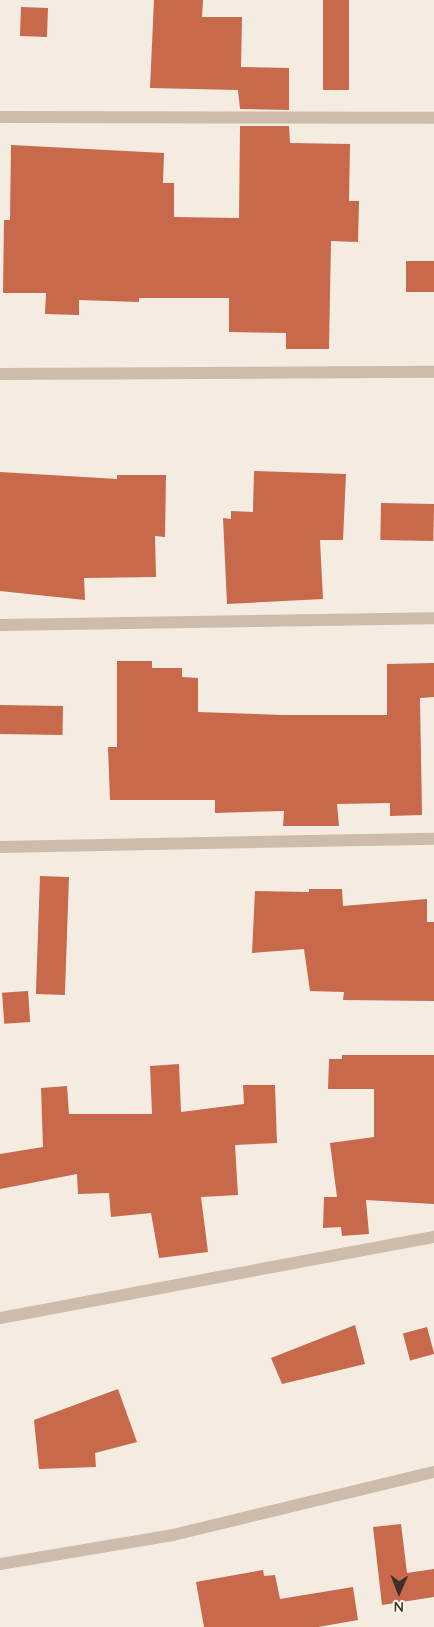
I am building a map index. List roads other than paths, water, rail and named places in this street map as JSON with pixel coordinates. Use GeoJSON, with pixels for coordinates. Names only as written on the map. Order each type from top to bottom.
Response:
{"type":"FeatureCollection","features":[{"type":"Feature","properties":{"kind":"street"},"geometry":{"type":"LineString","coordinates":[[0,118],[434,118]]}},
{"type":"Feature","properties":{"kind":"street"},"geometry":{"type":"LineString","coordinates":[[0,374],[434,372]]}},
{"type":"Feature","properties":{"kind":"street"},"geometry":{"type":"LineString","coordinates":[[0,626],[434,618]]}},
{"type":"Feature","properties":{"kind":"street"},"geometry":{"type":"LineString","coordinates":[[0,847],[434,839]]}},
{"type":"Feature","properties":{"kind":"street"},"geometry":{"type":"LineString","coordinates":[[0,1318],[434,1237]]}},
{"type":"Feature","properties":{"kind":"street"},"geometry":{"type":"LineString","coordinates":[[0,1564],[174,1535],[434,1472]]}}]}
